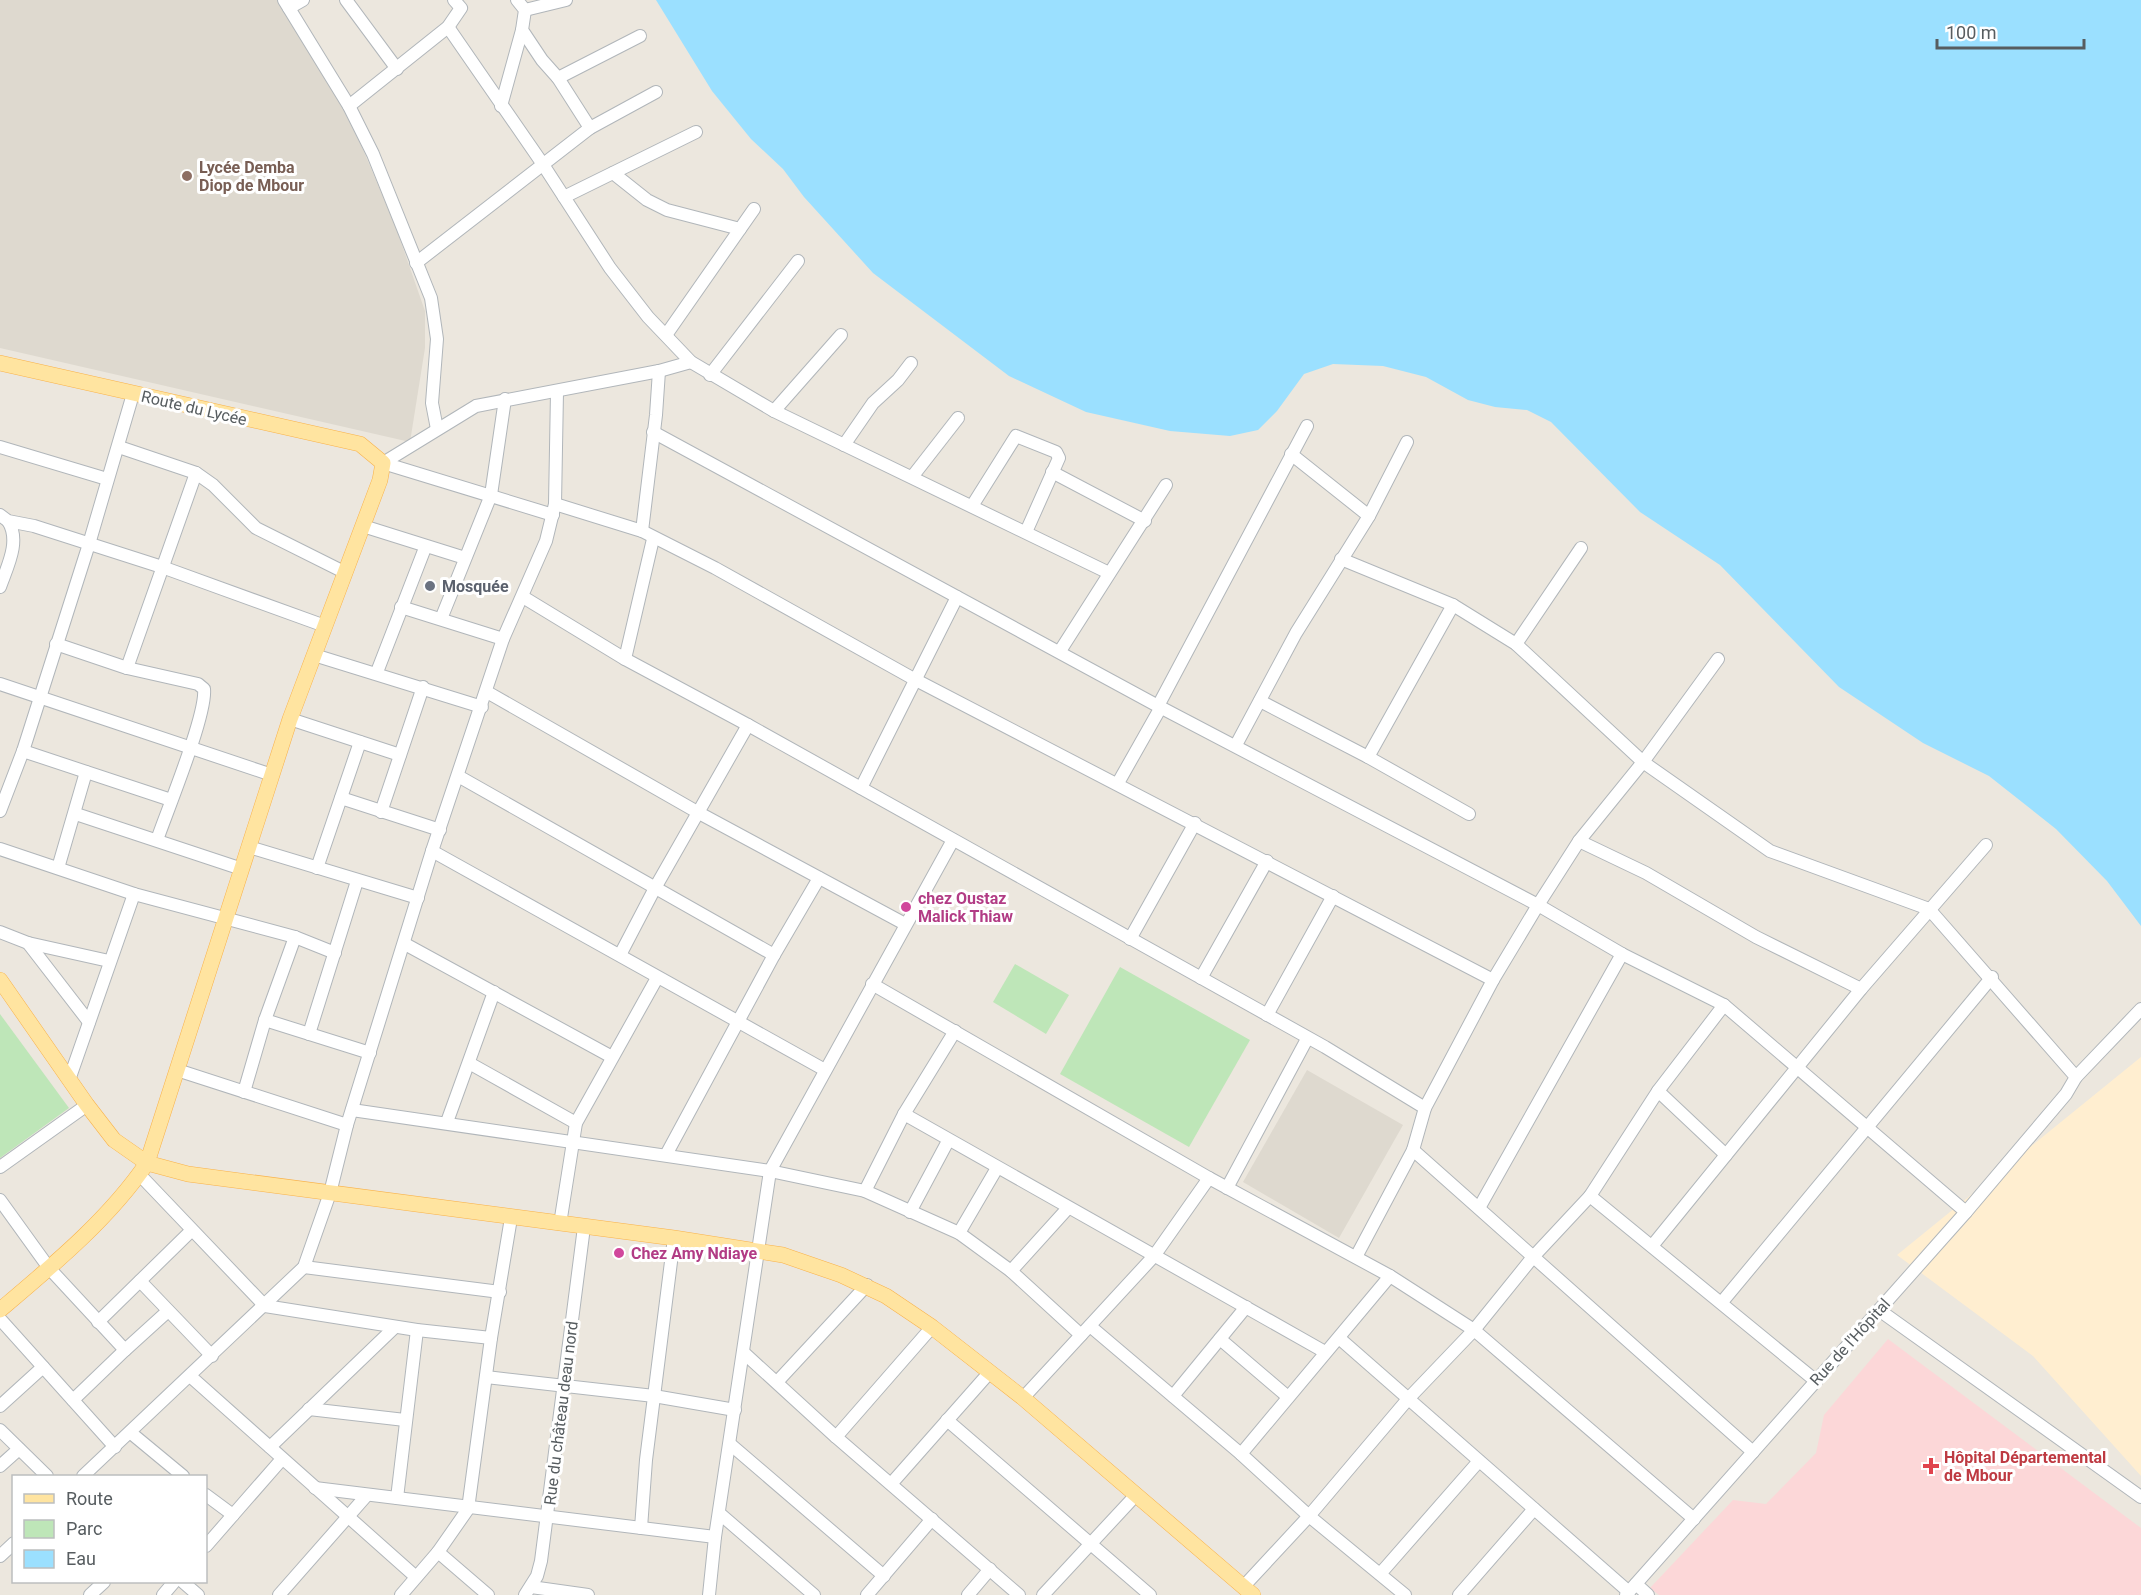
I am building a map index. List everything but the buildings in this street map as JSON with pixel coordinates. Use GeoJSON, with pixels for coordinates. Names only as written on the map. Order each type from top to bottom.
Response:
{"type":"FeatureCollection","features":[{"type":"Feature","properties":{"kind":"main road","name":"Route du Lycée"},"geometry":{"type":"LineString","coordinates":[[0,363],[360,444],[383,463]]}},
{"type":"Feature","properties":{"kind":"main road"},"geometry":{"type":"LineString","coordinates":[[0,1310],[49,1268],[130,1187],[143,1168],[227,919],[290,719],[363,526],[383,463]]}},
{"type":"Feature","properties":{"kind":"main road"},"geometry":{"type":"LineString","coordinates":[[1,984],[87,1106],[114,1140],[143,1168],[674,1238],[783,1255],[867,1285],[933,1327],[1023,1398],[1250,1592]]}},
{"type":"Feature","properties":{"kind":"street"},"geometry":{"type":"LineString","coordinates":[[303,0],[286,4],[349,106],[373,154],[431,298],[437,339],[432,403],[437,429]]}},
{"type":"Feature","properties":{"kind":"street"},"geometry":{"type":"LineString","coordinates":[[346,0],[397,69]]}},
{"type":"Feature","properties":{"kind":"street"},"geometry":{"type":"LineString","coordinates":[[349,106],[448,27],[461,8],[454,0]]}},
{"type":"Feature","properties":{"kind":"street"},"geometry":{"type":"LineString","coordinates":[[501,106],[522,30],[521,5],[566,0]]}},
{"type":"Feature","properties":{"kind":"street"},"geometry":{"type":"LineString","coordinates":[[448,27],[542,163],[610,268],[648,317],[690,362],[774,411],[1109,573]]}},
{"type":"Feature","properties":{"kind":"street"},"geometry":{"type":"LineString","coordinates":[[522,30],[542,60],[558,78],[590,128]]}},
{"type":"Feature","properties":{"kind":"street"},"geometry":{"type":"LineString","coordinates":[[558,78],[640,36]]}},
{"type":"Feature","properties":{"kind":"street"},"geometry":{"type":"LineString","coordinates":[[416,262],[590,128],[656,92]]}},
{"type":"Feature","properties":{"kind":"street"},"geometry":{"type":"LineString","coordinates":[[564,197],[696,132]]}},
{"type":"Feature","properties":{"kind":"street"},"geometry":{"type":"LineString","coordinates":[[613,173],[647,201],[667,210],[740,230]]}},
{"type":"Feature","properties":{"kind":"street"},"geometry":{"type":"LineString","coordinates":[[666,335],[754,209]]}},
{"type":"Feature","properties":{"kind":"street"},"geometry":{"type":"LineString","coordinates":[[711,375],[798,261]]}},
{"type":"Feature","properties":{"kind":"street"},"geometry":{"type":"LineString","coordinates":[[774,411],[841,335]]}},
{"type":"Feature","properties":{"kind":"street"},"geometry":{"type":"LineString","coordinates":[[383,463],[476,406],[505,399],[557,392],[659,371],[690,362]]}},
{"type":"Feature","properties":{"kind":"street"},"geometry":{"type":"LineString","coordinates":[[844,445],[873,403],[898,380],[911,363]]}},
{"type":"Feature","properties":{"kind":"street"},"geometry":{"type":"LineString","coordinates":[[625,659],[647,535],[659,371]]}},
{"type":"Feature","properties":{"kind":"street"},"geometry":{"type":"LineString","coordinates":[[84,1475],[304,1267],[330,1193],[347,1125],[432,851],[487,692],[502,639],[523,597],[546,541],[554,509],[557,392]]}},
{"type":"Feature","properties":{"kind":"street"},"geometry":{"type":"LineString","coordinates":[[0,811],[23,751],[134,394]]}},
{"type":"Feature","properties":{"kind":"street"},"geometry":{"type":"LineString","coordinates":[[441,619],[491,495],[505,399]]}},
{"type":"Feature","properties":{"kind":"street"},"geometry":{"type":"LineString","coordinates":[[912,477],[958,418]]}},
{"type":"Feature","properties":{"kind":"street"},"geometry":{"type":"LineString","coordinates":[[1118,783],[1307,426]]}},
{"type":"Feature","properties":{"kind":"street"},"geometry":{"type":"LineString","coordinates":[[653,432],[1160,706],[1538,905],[1622,954],[1724,1005],[1966,1212]]}},
{"type":"Feature","properties":{"kind":"street"},"geometry":{"type":"LineString","coordinates":[[972,506],[1016,436],[1059,454],[1026,532]]}},
{"type":"Feature","properties":{"kind":"street"},"geometry":{"type":"LineString","coordinates":[[1236,745],[1341,559],[1369,516],[1407,442]]}},
{"type":"Feature","properties":{"kind":"street"},"geometry":{"type":"LineString","coordinates":[[0,447],[107,479]]}},
{"type":"Feature","properties":{"kind":"street"},"geometry":{"type":"LineString","coordinates":[[119,447],[196,473],[213,485],[256,528],[344,572]]}},
{"type":"Feature","properties":{"kind":"street"},"geometry":{"type":"LineString","coordinates":[[1291,454],[1369,516]]}},
{"type":"Feature","properties":{"kind":"street"},"geometry":{"type":"LineString","coordinates":[[383,463],[491,495],[554,509],[647,535],[715,568],[914,679],[1118,783],[1493,980]]}},
{"type":"Feature","properties":{"kind":"street"},"geometry":{"type":"LineString","coordinates":[[1052,472],[1145,521]]}},
{"type":"Feature","properties":{"kind":"street"},"geometry":{"type":"LineString","coordinates":[[128,668],[196,473]]}},
{"type":"Feature","properties":{"kind":"street"},"geometry":{"type":"LineString","coordinates":[[1060,651],[1145,521],[1166,484]]}},
{"type":"Feature","properties":{"kind":"street"},"geometry":{"type":"LineString","coordinates":[[4,518],[162,567],[325,626]]}},
{"type":"Feature","properties":{"kind":"street"},"geometry":{"type":"LineString","coordinates":[[0,587],[13,549],[14,536],[4,518]]}},
{"type":"Feature","properties":{"kind":"street"},"geometry":{"type":"LineString","coordinates":[[363,526],[425,548],[465,558]]}},
{"type":"Feature","properties":{"kind":"street"},"geometry":{"type":"LineString","coordinates":[[0,537],[14,536]]}},
{"type":"Feature","properties":{"kind":"street"},"geometry":{"type":"LineString","coordinates":[[377,672],[400,607],[425,548]]}},
{"type":"Feature","properties":{"kind":"street"},"geometry":{"type":"LineString","coordinates":[[1516,644],[1581,548]]}},
{"type":"Feature","properties":{"kind":"street"},"geometry":{"type":"LineString","coordinates":[[1341,559],[1453,605],[1516,644],[1643,762],[1770,851],[1929,909],[1992,977],[2074,1082]]}},
{"type":"Feature","properties":{"kind":"street"},"geometry":{"type":"LineString","coordinates":[[523,597],[625,659],[748,725],[1267,1015],[1425,1108]]}},
{"type":"Feature","properties":{"kind":"street"},"geometry":{"type":"LineString","coordinates":[[861,788],[957,597]]}},
{"type":"Feature","properties":{"kind":"street"},"geometry":{"type":"LineString","coordinates":[[1368,757],[1453,605]]}},
{"type":"Feature","properties":{"kind":"street"},"geometry":{"type":"LineString","coordinates":[[400,607],[502,639]]}},
{"type":"Feature","properties":{"kind":"street"},"geometry":{"type":"LineString","coordinates":[[56,644],[128,668],[201,686],[204,699],[157,840]]}},
{"type":"Feature","properties":{"kind":"street"},"geometry":{"type":"LineString","coordinates":[[314,655],[377,672],[482,707]]}},
{"type":"Feature","properties":{"kind":"street"},"geometry":{"type":"LineString","coordinates":[[1356,1257],[1413,1150],[1425,1108],[1493,980],[1538,905],[1579,841],[1643,762],[1718,659]]}},
{"type":"Feature","properties":{"kind":"street"},"geometry":{"type":"LineString","coordinates":[[0,684],[272,775]]}},
{"type":"Feature","properties":{"kind":"street"},"geometry":{"type":"LineString","coordinates":[[381,812],[423,687]]}},
{"type":"Feature","properties":{"kind":"street"},"geometry":{"type":"LineString","coordinates":[[487,692],[699,813],[905,924]]}},
{"type":"Feature","properties":{"kind":"street"},"geometry":{"type":"LineString","coordinates":[[1260,701],[1368,757],[1469,814]]}},
{"type":"Feature","properties":{"kind":"street"},"geometry":{"type":"LineString","coordinates":[[290,719],[400,756]]}},
{"type":"Feature","properties":{"kind":"street"},"geometry":{"type":"LineString","coordinates":[[620,955],[655,888],[748,725]]}},
{"type":"Feature","properties":{"kind":"street"},"geometry":{"type":"LineString","coordinates":[[317,868],[360,742]]}},
{"type":"Feature","properties":{"kind":"street"},"geometry":{"type":"LineString","coordinates":[[23,751],[171,800]]}},
{"type":"Feature","properties":{"kind":"street"},"geometry":{"type":"LineString","coordinates":[[58,868],[76,814],[86,772]]}},
{"type":"Feature","properties":{"kind":"street"},"geometry":{"type":"LineString","coordinates":[[458,776],[774,955]]}},
{"type":"Feature","properties":{"kind":"street"},"geometry":{"type":"LineString","coordinates":[[341,798],[440,830]]}},
{"type":"Feature","properties":{"kind":"street"},"geometry":{"type":"LineString","coordinates":[[76,814],[242,869]]}},
{"type":"Feature","properties":{"kind":"street"},"geometry":{"type":"LineString","coordinates":[[1130,939],[1194,823]]}},
{"type":"Feature","properties":{"kind":"street"},"geometry":{"type":"LineString","coordinates":[[709,1595],[715,1537],[744,1353],[756,1251],[770,1171],[953,840]]}},
{"type":"Feature","properties":{"kind":"street"},"geometry":{"type":"LineString","coordinates":[[1579,841],[1646,873],[1756,937],[1861,989]]}},
{"type":"Feature","properties":{"kind":"street"},"geometry":{"type":"LineString","coordinates":[[1652,1246],[1861,989],[1986,845]]}},
{"type":"Feature","properties":{"kind":"street"},"geometry":{"type":"LineString","coordinates":[[249,846],[418,898]]}},
{"type":"Feature","properties":{"kind":"street"},"geometry":{"type":"LineString","coordinates":[[0,849],[134,894],[295,937],[335,953]]}},
{"type":"Feature","properties":{"kind":"street"},"geometry":{"type":"LineString","coordinates":[[432,851],[825,1070]]}},
{"type":"Feature","properties":{"kind":"street"},"geometry":{"type":"LineString","coordinates":[[1201,978],[1267,861]]}},
{"type":"Feature","properties":{"kind":"street"},"geometry":{"type":"LineString","coordinates":[[666,1155],[774,955],[819,878]]}},
{"type":"Feature","properties":{"kind":"street"},"geometry":{"type":"LineString","coordinates":[[309,1034],[357,881]]}},
{"type":"Feature","properties":{"kind":"street"},"geometry":{"type":"LineString","coordinates":[[69,1080],[134,894]]}},
{"type":"Feature","properties":{"kind":"street"},"geometry":{"type":"LineString","coordinates":[[1267,1015],[1333,896]]}},
{"type":"Feature","properties":{"kind":"street"},"geometry":{"type":"LineString","coordinates":[[0,932],[28,942],[109,961]]}},
{"type":"Feature","properties":{"kind":"street"},"geometry":{"type":"LineString","coordinates":[[244,1092],[265,1020],[295,937]]}},
{"type":"Feature","properties":{"kind":"street"},"geometry":{"type":"LineString","coordinates":[[28,942],[89,1022]]}},
{"type":"Feature","properties":{"kind":"street"},"geometry":{"type":"LineString","coordinates":[[405,944],[612,1057]]}},
{"type":"Feature","properties":{"kind":"street"},"geometry":{"type":"LineString","coordinates":[[1479,1208],[1622,954]]}},
{"type":"Feature","properties":{"kind":"street"},"geometry":{"type":"LineString","coordinates":[[1722,1302],[1992,977]]}},
{"type":"Feature","properties":{"kind":"street"},"geometry":{"type":"LineString","coordinates":[[560,1224],[576,1123],[657,978]]}},
{"type":"Feature","properties":{"kind":"street"},"geometry":{"type":"LineString","coordinates":[[872,984],[1209,1178],[1390,1276],[1474,1330],[1694,1519]]}},
{"type":"Feature","properties":{"kind":"street"},"geometry":{"type":"LineString","coordinates":[[447,1122],[494,992]]}},
{"type":"Feature","properties":{"kind":"street"},"geometry":{"type":"LineString","coordinates":[[1250,1592],[1308,1516],[1408,1399],[1474,1330],[1533,1257],[1590,1196],[1658,1091],[1724,1005]]}},
{"type":"Feature","properties":{"kind":"street","name":"Rue de l'Hôpital"},"geometry":{"type":"LineString","coordinates":[[1630,1590],[1966,1212],[2074,1082],[2141,1010]]}},
{"type":"Feature","properties":{"kind":"street"},"geometry":{"type":"LineString","coordinates":[[265,1020],[370,1053]]}},
{"type":"Feature","properties":{"kind":"street"},"geometry":{"type":"LineString","coordinates":[[865,1191],[904,1114],[955,1031]]}},
{"type":"Feature","properties":{"kind":"street"},"geometry":{"type":"LineString","coordinates":[[1227,1188],[1307,1039]]}},
{"type":"Feature","properties":{"kind":"street"},"geometry":{"type":"LineString","coordinates":[[469,1063],[576,1123]]}},
{"type":"Feature","properties":{"kind":"street"},"geometry":{"type":"LineString","coordinates":[[177,1070],[347,1125]]}},
{"type":"Feature","properties":{"kind":"street"},"geometry":{"type":"LineString","coordinates":[[1658,1091],[1726,1155]]}},
{"type":"Feature","properties":{"kind":"street"},"geometry":{"type":"LineString","coordinates":[[0,1167],[87,1106]]}},
{"type":"Feature","properties":{"kind":"street"},"geometry":{"type":"LineString","coordinates":[[352,1110],[447,1122],[770,1171],[865,1191],[958,1233],[1011,1271],[1081,1335]]}},
{"type":"Feature","properties":{"kind":"street"},"geometry":{"type":"LineString","coordinates":[[904,1114],[948,1141],[1325,1352]]}},
{"type":"Feature","properties":{"kind":"street"},"geometry":{"type":"LineString","coordinates":[[910,1212],[948,1141]]}},
{"type":"Feature","properties":{"kind":"street"},"geometry":{"type":"LineString","coordinates":[[1413,1150],[1753,1452]]}},
{"type":"Feature","properties":{"kind":"street"},"geometry":{"type":"LineString","coordinates":[[143,1168],[191,1231],[264,1306],[395,1327],[491,1338]]}},
{"type":"Feature","properties":{"kind":"street"},"geometry":{"type":"LineString","coordinates":[[958,1233],[997,1168]]}},
{"type":"Feature","properties":{"kind":"street"},"geometry":{"type":"LineString","coordinates":[[1023,1398],[1154,1256],[1209,1178]]}},
{"type":"Feature","properties":{"kind":"street"},"geometry":{"type":"LineString","coordinates":[[1590,1196],[1816,1381]]}},
{"type":"Feature","properties":{"kind":"street"},"geometry":{"type":"LineString","coordinates":[[0,1200],[49,1268],[124,1350]]}},
{"type":"Feature","properties":{"kind":"street"},"geometry":{"type":"LineString","coordinates":[[1011,1271],[1068,1208]]}},
{"type":"Feature","properties":{"kind":"street"},"geometry":{"type":"LineString","coordinates":[[401,1595],[438,1552],[468,1509],[491,1338],[511,1218]]}},
{"type":"Feature","properties":{"kind":"street","name":"Rue du château deau nord"},"geometry":{"type":"LineString","coordinates":[[528,1591],[541,1561],[548,1517],[584,1227]]}},
{"type":"Feature","properties":{"kind":"street"},"geometry":{"type":"LineString","coordinates":[[98,1322],[191,1231]]}},
{"type":"Feature","properties":{"kind":"street"},"geometry":{"type":"LineString","coordinates":[[641,1528],[654,1396],[674,1238]]}},
{"type":"Feature","properties":{"kind":"street"},"geometry":{"type":"LineString","coordinates":[[304,1267],[500,1292]]}},
{"type":"Feature","properties":{"kind":"street"},"geometry":{"type":"LineString","coordinates":[[1241,1454],[1390,1276]]}},
{"type":"Feature","properties":{"kind":"street"},"geometry":{"type":"LineString","coordinates":[[140,1281],[212,1356]]}},
{"type":"Feature","properties":{"kind":"street"},"geometry":{"type":"LineString","coordinates":[[777,1382],[867,1285]]}},
{"type":"Feature","properties":{"kind":"street"},"geometry":{"type":"LineString","coordinates":[[1173,1396],[1246,1307]]}},
{"type":"Feature","properties":{"kind":"street"},"geometry":{"type":"LineString","coordinates":[[1879,1310],[2141,1497]]}},
{"type":"Feature","properties":{"kind":"street"},"geometry":{"type":"LineString","coordinates":[[73,1400],[168,1311]]}},
{"type":"Feature","properties":{"kind":"street"},"geometry":{"type":"LineString","coordinates":[[0,1319],[115,1447]]}},
{"type":"Feature","properties":{"kind":"street"},"geometry":{"type":"LineString","coordinates":[[1090,1326],[1241,1454],[1308,1516],[1405,1595]]}},
{"type":"Feature","properties":{"kind":"street"},"geometry":{"type":"LineString","coordinates":[[270,1447],[395,1327]]}},
{"type":"Feature","properties":{"kind":"street"},"geometry":{"type":"LineString","coordinates":[[836,1437],[933,1327]]}},
{"type":"Feature","properties":{"kind":"street"},"geometry":{"type":"LineString","coordinates":[[397,1498],[417,1330]]}},
{"type":"Feature","properties":{"kind":"street"},"geometry":{"type":"LineString","coordinates":[[1339,1338],[1630,1590],[1648,1595]]}},
{"type":"Feature","properties":{"kind":"street"},"geometry":{"type":"LineString","coordinates":[[1220,1339],[1288,1397]]}},
{"type":"Feature","properties":{"kind":"street"},"geometry":{"type":"LineString","coordinates":[[744,1353],[836,1437],[1019,1595]]}},
{"type":"Feature","properties":{"kind":"street"},"geometry":{"type":"LineString","coordinates":[[0,1406],[44,1367]]}},
{"type":"Feature","properties":{"kind":"street"},"geometry":{"type":"LineString","coordinates":[[891,1484],[989,1373]]}},
{"type":"Feature","properties":{"kind":"street"},"geometry":{"type":"LineString","coordinates":[[190,1376],[416,1577]]}},
{"type":"Feature","properties":{"kind":"street"},"geometry":{"type":"LineString","coordinates":[[486,1377],[654,1396],[735,1410]]}},
{"type":"Feature","properties":{"kind":"street"},"geometry":{"type":"LineString","coordinates":[[309,1408],[405,1420]]}},
{"type":"Feature","properties":{"kind":"street"},"geometry":{"type":"LineString","coordinates":[[947,1420],[1150,1595]]}},
{"type":"Feature","properties":{"kind":"street"},"geometry":{"type":"LineString","coordinates":[[0,1430],[46,1475]]}},
{"type":"Feature","properties":{"kind":"street"},"geometry":{"type":"LineString","coordinates":[[131,1433],[182,1475]]}},
{"type":"Feature","properties":{"kind":"street"},"geometry":{"type":"LineString","coordinates":[[730,1444],[884,1576]]}},
{"type":"Feature","properties":{"kind":"street"},"geometry":{"type":"LineString","coordinates":[[0,1466],[19,1449]]}},
{"type":"Feature","properties":{"kind":"street"},"geometry":{"type":"LineString","coordinates":[[207,1545],[282,1459]]}},
{"type":"Feature","properties":{"kind":"street"},"geometry":{"type":"LineString","coordinates":[[1380,1574],[1479,1461]]}},
{"type":"Feature","properties":{"kind":"street"},"geometry":{"type":"LineString","coordinates":[[315,1488],[468,1509],[715,1537]]}},
{"type":"Feature","properties":{"kind":"street"},"geometry":{"type":"LineString","coordinates":[[207,1495],[232,1515]]}},
{"type":"Feature","properties":{"kind":"street"},"geometry":{"type":"LineString","coordinates":[[279,1595],[368,1495]]}},
{"type":"Feature","properties":{"kind":"street"},"geometry":{"type":"LineString","coordinates":[[1044,1595],[1135,1496]]}},
{"type":"Feature","properties":{"kind":"street"},"geometry":{"type":"LineString","coordinates":[[1459,1595],[1534,1509]]}},
{"type":"Feature","properties":{"kind":"street"},"geometry":{"type":"LineString","coordinates":[[719,1513],[814,1595]]}},
{"type":"Feature","properties":{"kind":"street"},"geometry":{"type":"LineString","coordinates":[[867,1595],[932,1519]]}},
{"type":"Feature","properties":{"kind":"street"},"geometry":{"type":"LineString","coordinates":[[0,1556],[12,1545]]}},
{"type":"Feature","properties":{"kind":"street"},"geometry":{"type":"LineString","coordinates":[[438,1552],[488,1595]]}},
{"type":"Feature","properties":{"kind":"street"},"geometry":{"type":"LineString","coordinates":[[968,1595],[990,1569]]}},
{"type":"Feature","properties":{"kind":"street"},"geometry":{"type":"LineString","coordinates":[[90,1595],[102,1583]]}},
{"type":"Feature","properties":{"kind":"street"},"geometry":{"type":"LineString","coordinates":[[163,1595],[172,1583]]}},
{"type":"Feature","properties":{"kind":"street"},"geometry":{"type":"LineString","coordinates":[[185,1583],[198,1595]]}},
{"type":"Feature","properties":{"kind":"street"},"geometry":{"type":"LineString","coordinates":[[528,1591],[588,1595]]}},
{"type":"Feature","properties":{"kind":"shaded area","name":"Lycée Demba Diop de Mbour"},"geometry":{"type":"Polygon","coordinates":[[[0,0],[279,0],[330,78],[353,126],[395,225],[425,311],[425,348],[410,442],[0,348],[0,0]]]}},
{"type":"Feature","properties":{"kind":"shaded area"},"geometry":{"type":"Polygon","coordinates":[[[2141,1057],[2141,1476],[2033,1356],[1897,1255],[2141,1057]]]}},
{"type":"Feature","properties":{"kind":"shaded area"},"geometry":{"type":"Polygon","coordinates":[[[1307,1070],[1403,1125],[1339,1238],[1243,1182],[1307,1070]]]}},
{"type":"Feature","properties":{"kind":"shaded area","name":"Hôpital Départemental de Mbour"},"geometry":{"type":"Polygon","coordinates":[[[1888,1339],[2141,1528],[2141,1595],[1659,1595],[1650,1588],[1733,1500],[1766,1504],[1816,1453],[1824,1415],[1888,1339]]]}},
{"type":"Feature","properties":{"kind":"green space"},"geometry":{"type":"Polygon","coordinates":[[[1015,964],[1069,995],[1046,1034],[993,1002],[1015,964]]]}},
{"type":"Feature","properties":{"kind":"green space"},"geometry":{"type":"Polygon","coordinates":[[[1120,967],[1250,1040],[1189,1147],[1060,1074],[1120,967]]]}},
{"type":"Feature","properties":{"kind":"green space"},"geometry":{"type":"Polygon","coordinates":[[[0,1014],[69,1108],[0,1158],[0,1014]]]}},
{"type":"Feature","properties":{"kind":"water"},"geometry":{"type":"Polygon","coordinates":[[[656,0],[2141,0],[2141,926],[2107,881],[2056,829],[1989,776],[1923,743],[1839,687],[1720,565],[1640,512],[1551,422],[1527,410],[1495,407],[1468,400],[1426,377],[1383,366],[1333,364],[1304,374],[1277,411],[1258,430],[1230,436],[1170,431],[1086,412],[1009,376],[873,273],[804,197],[783,169],[751,139],[712,91],[656,0]]]}},
{"type":"Feature","properties":{"kind":"place","name":"Lycée Demba Diop de Mbour"},"geometry":{"type":"Point","coordinates":[187,176]}},
{"type":"Feature","properties":{"kind":"place","name":"Mosquée"},"geometry":{"type":"Point","coordinates":[430,586]}},
{"type":"Feature","properties":{"kind":"place","name":"chez Oustaz Malick Thiaw"},"geometry":{"type":"Point","coordinates":[906,907]}},
{"type":"Feature","properties":{"kind":"place","name":"Chez Amy Ndiaye"},"geometry":{"type":"Point","coordinates":[619,1253]}},
{"type":"Feature","properties":{"kind":"place","name":"Hôpital Départemental de Mbour"},"geometry":{"type":"Point","coordinates":[1931,1466]}}]}
